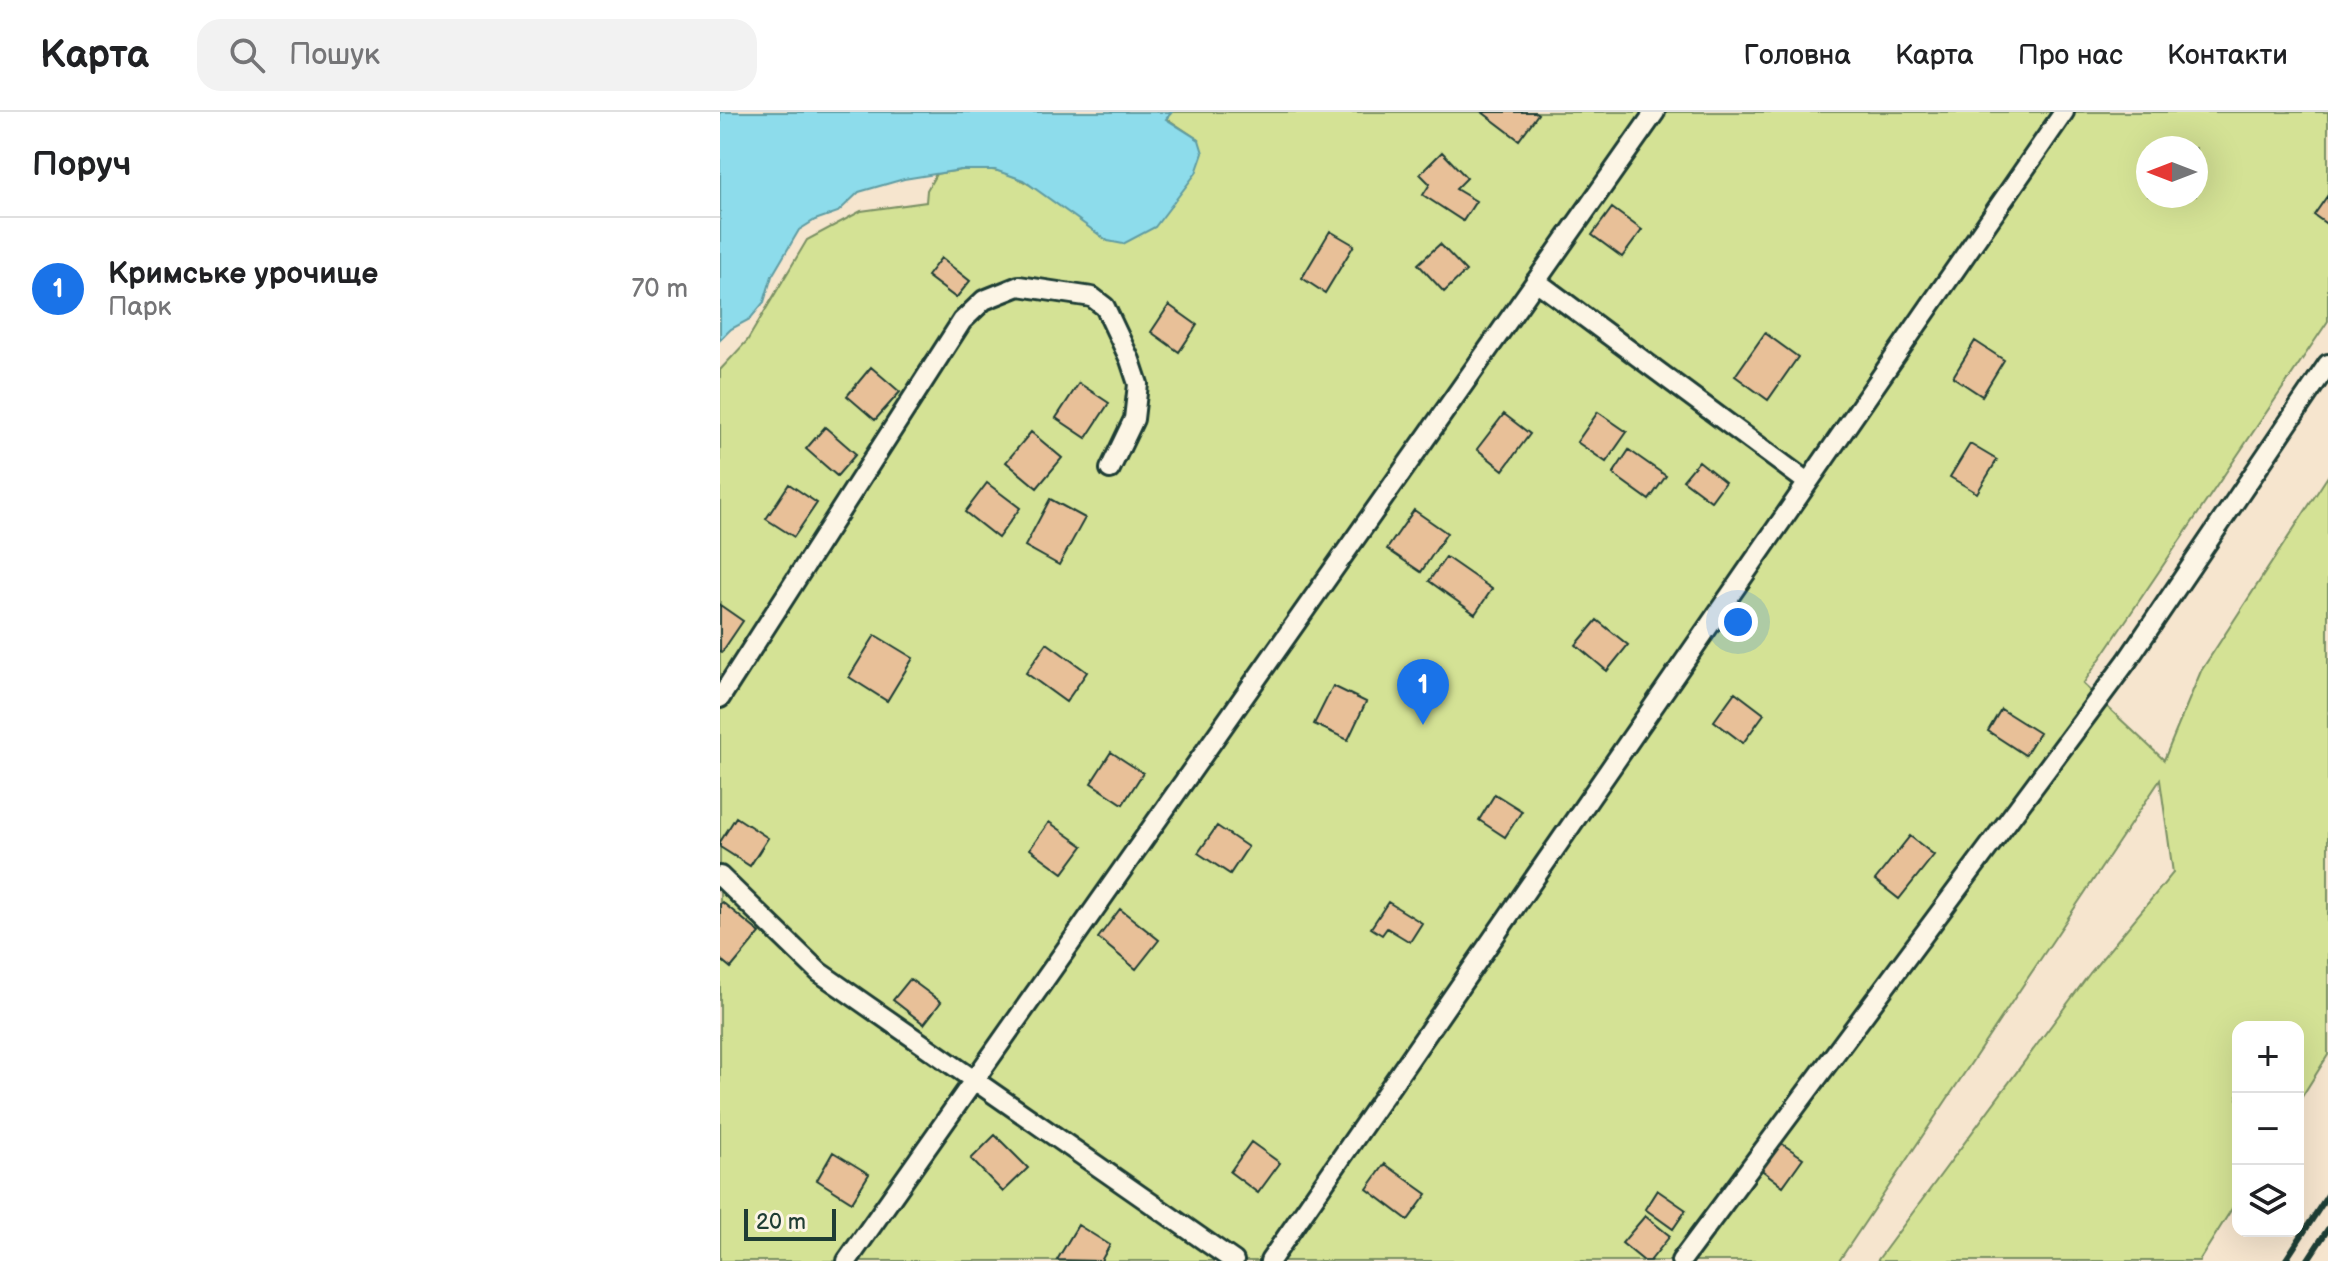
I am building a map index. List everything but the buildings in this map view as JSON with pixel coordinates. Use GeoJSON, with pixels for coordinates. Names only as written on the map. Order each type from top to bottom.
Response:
{"type":"FeatureCollection","features":[{"type":"Feature","properties":{"kind":"lane"},"geometry":{"type":"LineString","coordinates":[[847,1261],[1655,112]]}},
{"type":"Feature","properties":{"kind":"lane"},"geometry":{"type":"LineString","coordinates":[[1270,1261],[2064,112]]}},
{"type":"Feature","properties":{"kind":"lane"},"geometry":{"type":"LineString","coordinates":[[1536,281],[1807,482]]}},
{"type":"Feature","properties":{"kind":"lane"},"geometry":{"type":"LineString","coordinates":[[720,698],[962,321],[984,300],[1019,286],[1092,297],[1105,307],[1138,384],[1134,419],[1110,469]]}},
{"type":"Feature","properties":{"kind":"lane"},"geometry":{"type":"LineString","coordinates":[[1681,1261],[2127,661],[2328,364]]}},
{"type":"Feature","properties":{"kind":"lane"},"geometry":{"type":"LineString","coordinates":[[720,876],[819,972],[1234,1261]]}},
{"type":"Feature","properties":{"kind":"green space"},"geometry":{"type":"Polygon","coordinates":[[[1172,112],[2328,112],[2328,321],[2083,684],[2164,760],[2201,671],[2328,476],[2328,1055],[2304,1093],[2304,1021],[2232,1021],[2232,1209],[2199,1261],[1877,1261],[2090,973],[2173,873],[2160,780],[1839,1261],[720,1261],[720,370],[747,341],[807,240],[861,211],[926,202],[927,190],[936,174],[978,169],[1005,173],[1036,188],[1108,241],[1199,140],[1166,118],[1172,112]]]}},
{"type":"Feature","properties":{"kind":"water"},"geometry":{"type":"Polygon","coordinates":[[[720,112],[1172,112],[1166,119],[1199,140],[1203,153],[1196,173],[1155,227],[1123,244],[1108,241],[1023,180],[995,170],[960,170],[904,179],[859,192],[838,212],[799,230],[772,276],[764,302],[750,319],[731,329],[720,340],[720,112]]]}},
{"type":"Feature","properties":{"kind":"railway"},"geometry":{"type":"LineString","coordinates":[[2285,1261],[2328,1195]]}},
{"type":"Feature","properties":{"kind":"railway"},"geometry":{"type":"LineString","coordinates":[[2307,1261],[2328,1229]]}},
{"type":"Feature","properties":{"kind":"place","name":"Кримське урочище"},"geometry":{"type":"Point","coordinates":[1423,725]}}]}
